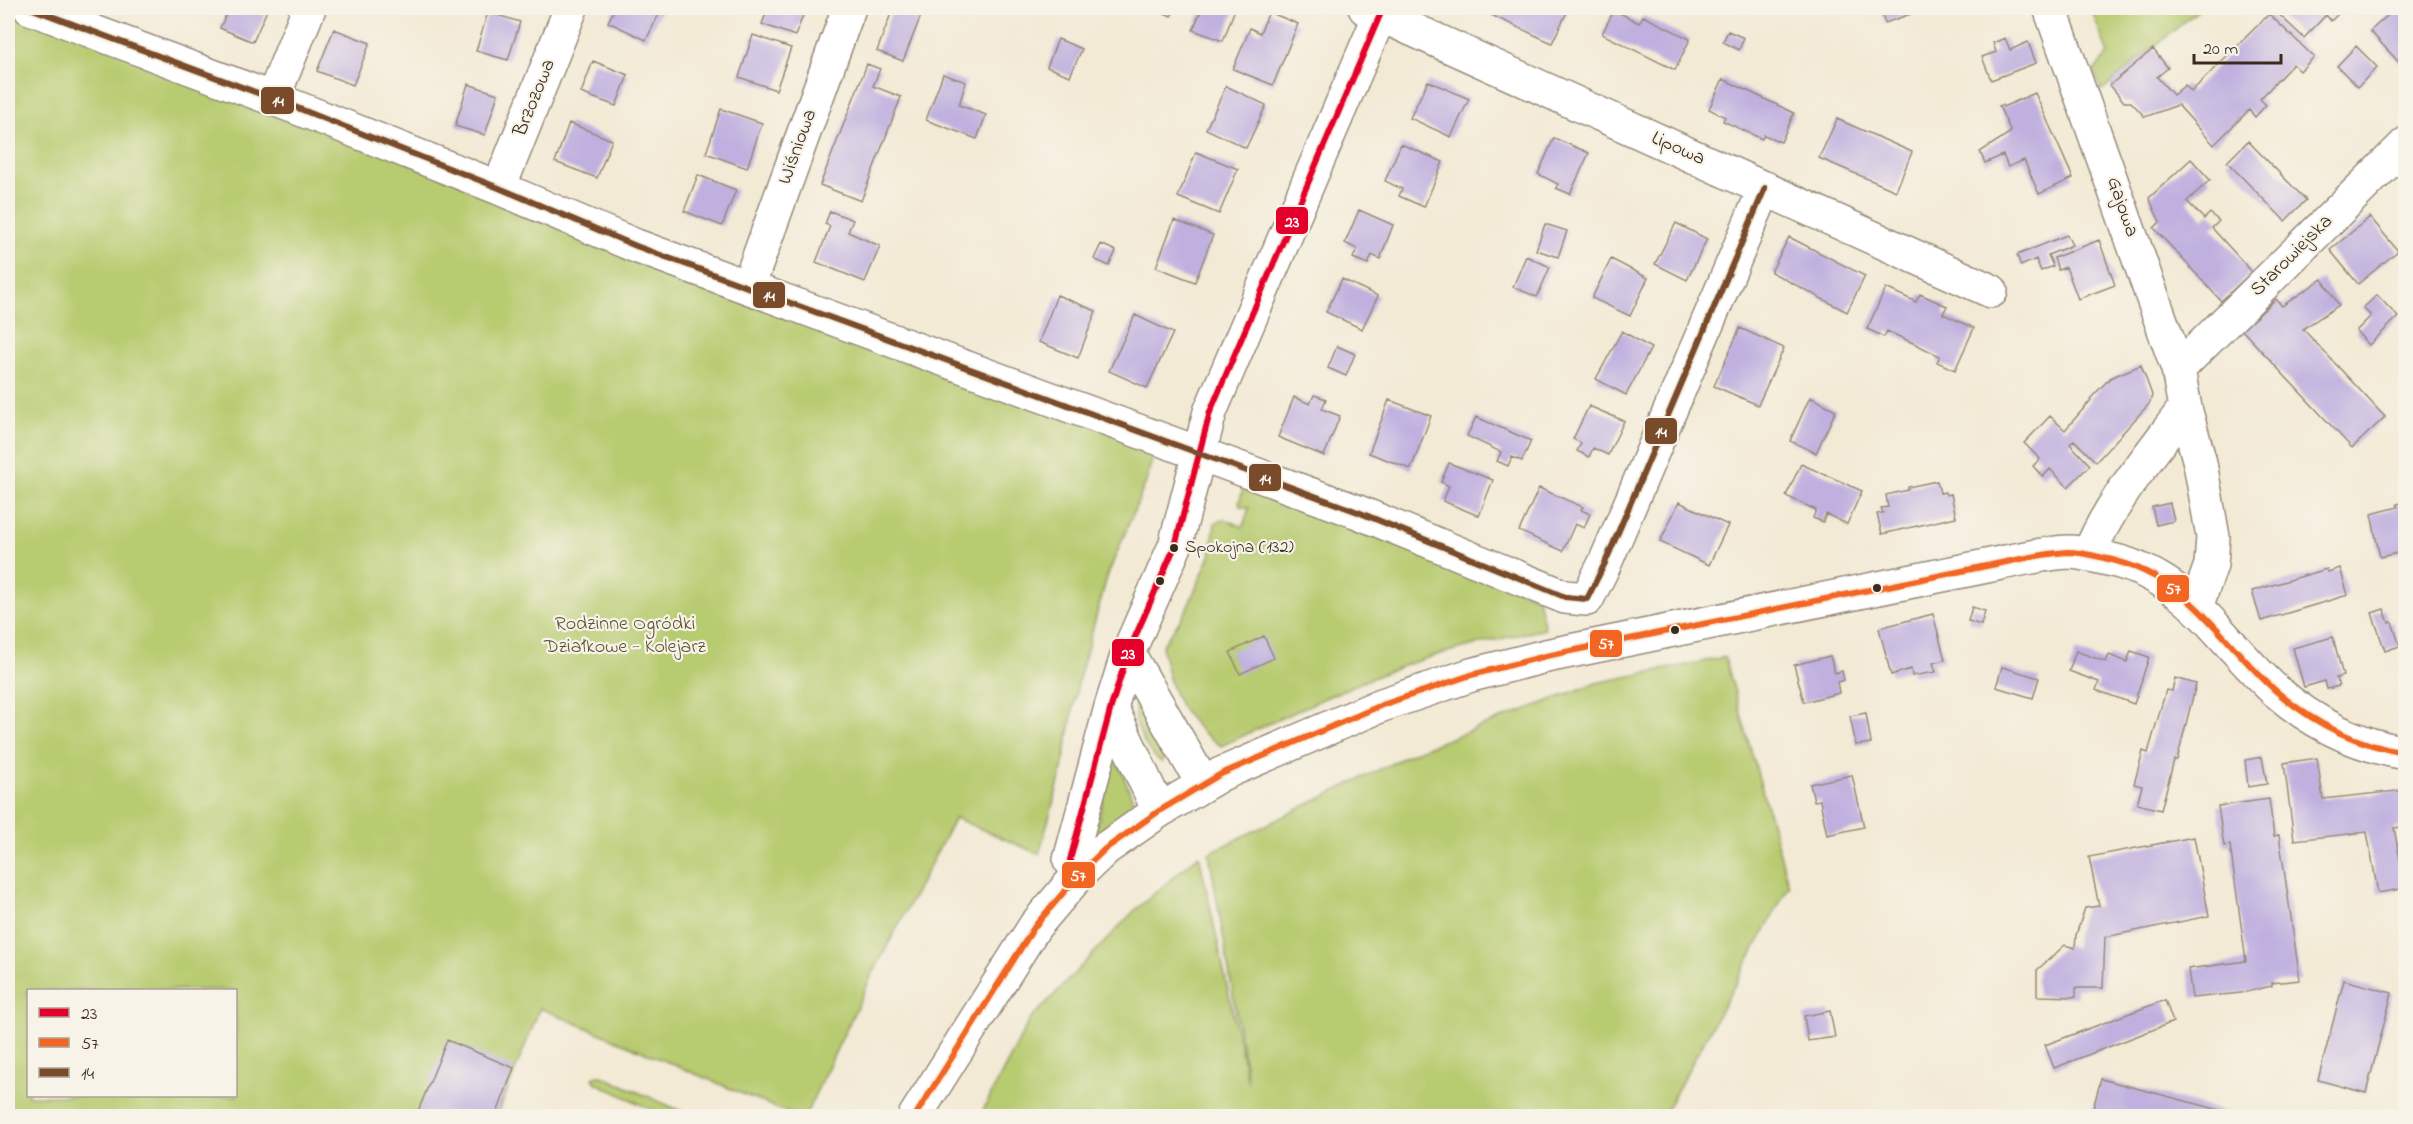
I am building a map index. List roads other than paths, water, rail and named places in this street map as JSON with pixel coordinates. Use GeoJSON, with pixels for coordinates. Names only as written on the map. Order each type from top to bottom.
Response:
{"type":"FeatureCollection","features":[{"type":"Feature","properties":{"kind":"street"},"geometry":{"type":"LineString","coordinates":[[30,8],[273,98],[499,188],[636,246],[1358,512],[1565,597],[1587,599],[1610,552],[1765,188]]}},
{"type":"Feature","properties":{"kind":"street"},"geometry":{"type":"LineString","coordinates":[[273,98],[309,8]]}},
{"type":"Feature","properties":{"kind":"street","name":"Brzozowa"},"geometry":{"type":"LineString","coordinates":[[499,188],[571,8]]}},
{"type":"Feature","properties":{"kind":"street","name":"Wiśniowa"},"geometry":{"type":"LineString","coordinates":[[748,287],[849,8]]}},
{"type":"Feature","properties":{"kind":"street","name":"Gajowa"},"geometry":{"type":"LineString","coordinates":[[2050,8],[2087,106],[2178,369],[2185,408],[2200,463],[2213,537],[2211,565],[2196,607]]}},
{"type":"Feature","properties":{"kind":"street"},"geometry":{"type":"LineString","coordinates":[[1080,873],[1070,860],[1111,707],[1128,653],[1175,546],[1210,412],[1376,10]]}},
{"type":"Feature","properties":{"kind":"street","name":"Lipowa"},"geometry":{"type":"LineString","coordinates":[[1376,10],[1991,291]]}},
{"type":"Feature","properties":{"kind":"street","name":"Starowiejska"},"geometry":{"type":"LineString","coordinates":[[2178,369],[2406,144]]}},
{"type":"Feature","properties":{"kind":"street"},"geometry":{"type":"LineString","coordinates":[[2089,555],[2095,538],[2108,517],[2185,408]]}},
{"type":"Feature","properties":{"kind":"street"},"geometry":{"type":"LineString","coordinates":[[2150,456],[2200,463]]}},
{"type":"Feature","properties":{"kind":"street"},"geometry":{"type":"LineString","coordinates":[[915,1116],[1035,926],[1080,873],[1105,849],[1159,811],[1221,774],[1382,705],[1480,673],[1546,656],[2001,563],[2068,552],[2089,555],[2148,572],[2175,588],[2254,669],[2292,703],[2351,740],[2377,748],[2406,753]]}},
{"type":"Feature","properties":{"kind":"street"},"geometry":{"type":"LineString","coordinates":[[1128,653],[1203,784]]}},
{"type":"Feature","properties":{"kind":"street"},"geometry":{"type":"LineString","coordinates":[[1111,707],[1159,811]]}},
{"type":"Feature","properties":{"kind":"place","name":"Spokojna (132)"},"geometry":{"type":"Point","coordinates":[1174,548]}},
{"type":"Feature","properties":{"kind":"park label","name":"Rodzinne Ogródki Działkowe - Kolejarz"},"geometry":{"type":"Point","coordinates":[625,636]}}]}
